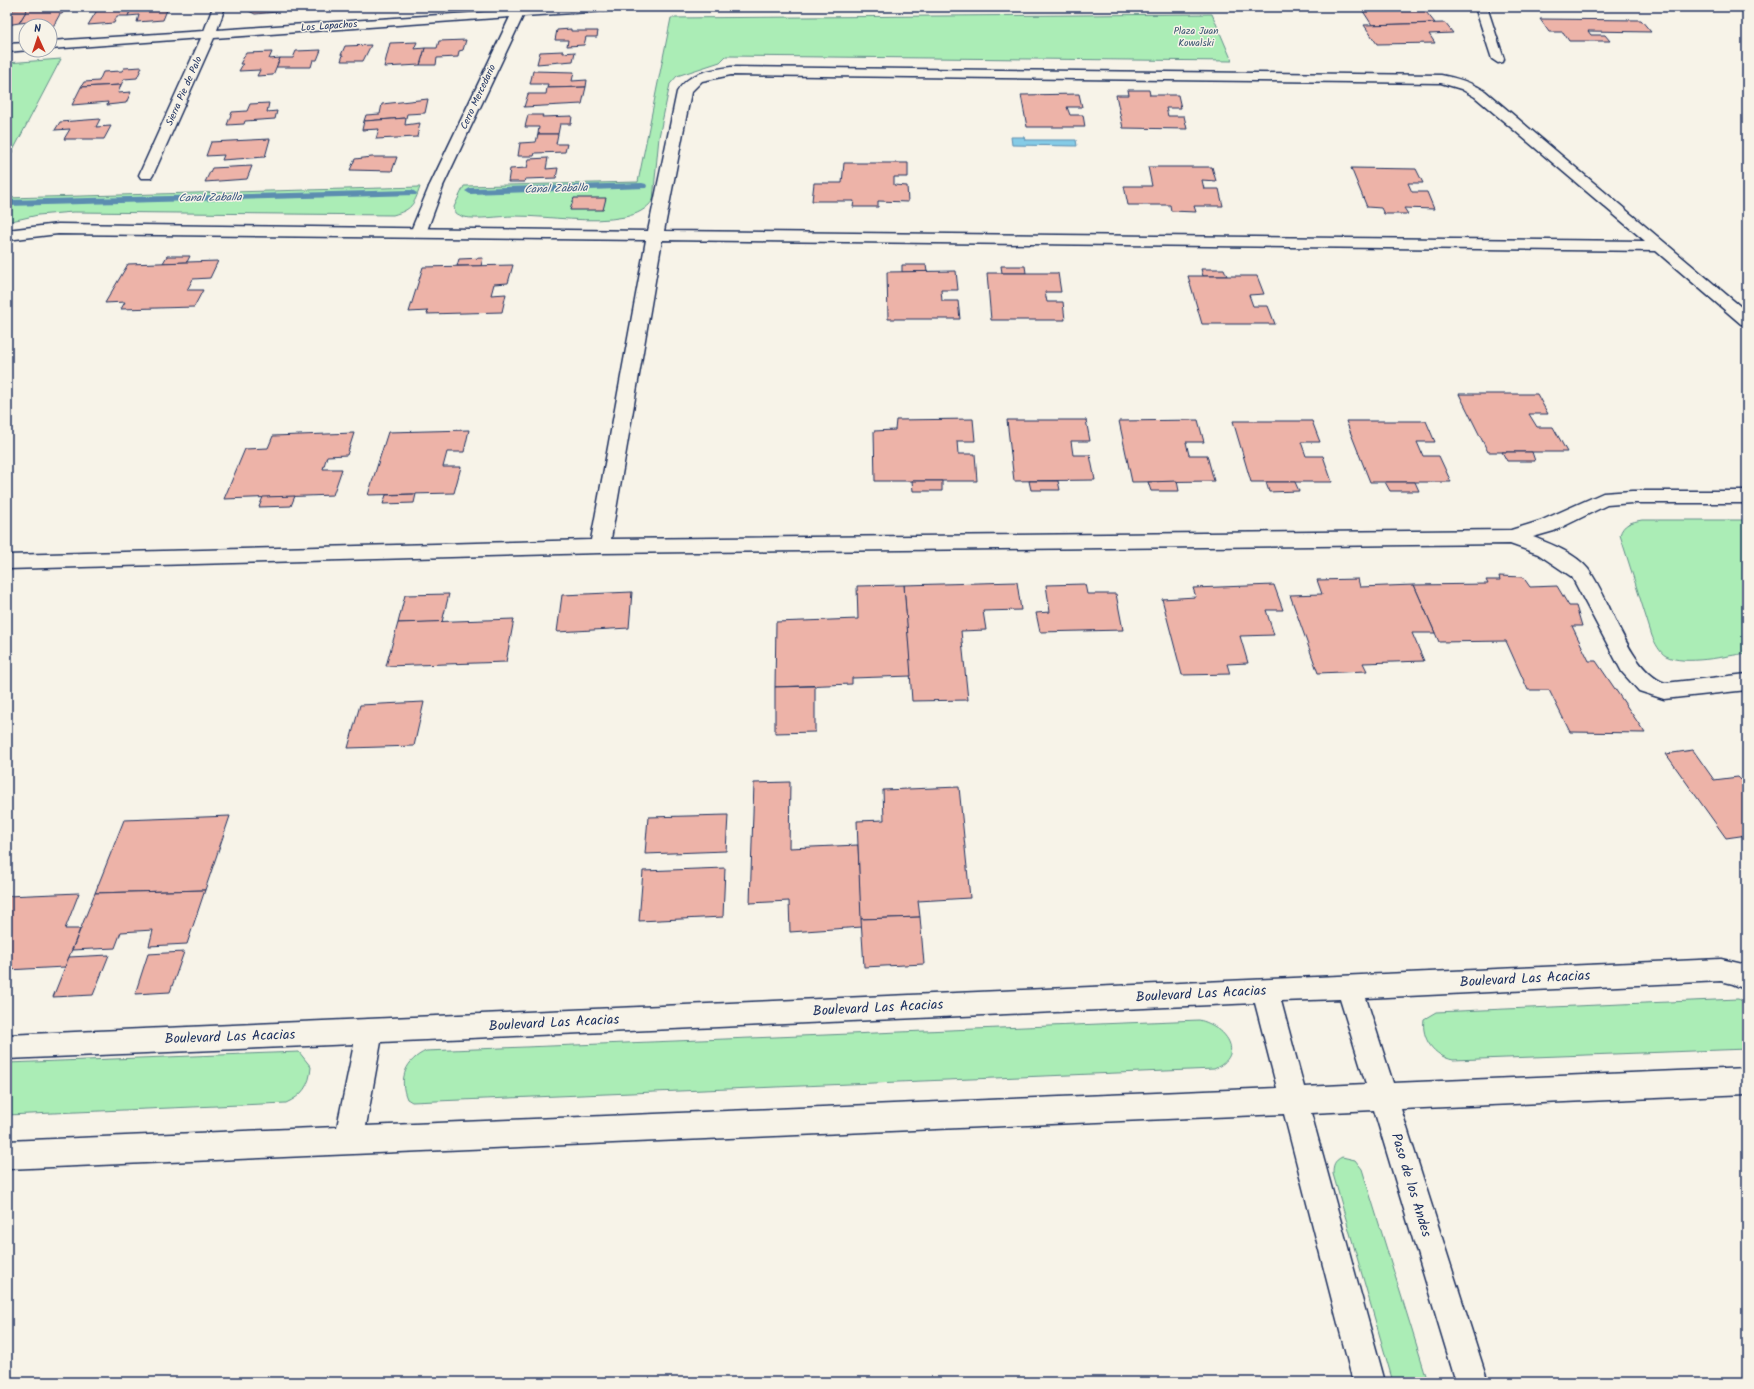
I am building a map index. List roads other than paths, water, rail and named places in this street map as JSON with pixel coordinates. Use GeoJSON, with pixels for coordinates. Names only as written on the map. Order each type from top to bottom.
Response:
{"type":"FeatureCollection","features":[{"type":"Feature","properties":{"kind":"street","name":"Sierra Pie de Palo"},"geometry":{"type":"LineString","coordinates":[[146,175],[209,34],[219,7]]}},
{"type":"Feature","properties":{"kind":"street","name":"Los Lapachos"},"geometry":{"type":"LineString","coordinates":[[58,44],[519,10],[607,7]]}},
{"type":"Feature","properties":{"kind":"street"},"geometry":{"type":"LineString","coordinates":[[1481,7],[1498,59]]}},
{"type":"Feature","properties":{"kind":"street","name":"Cerro Mercedario"},"geometry":{"type":"LineString","coordinates":[[418,233],[436,187],[519,10]]}},
{"type":"Feature","properties":{"kind":"street"},"geometry":{"type":"LineString","coordinates":[[7,48],[18,47]]}},
{"type":"Feature","properties":{"kind":"street"},"geometry":{"type":"LineString","coordinates":[[600,546],[655,236],[686,87],[693,81],[705,76],[731,71],[1441,79],[1470,87],[1480,94],[1747,320]]}},
{"type":"Feature","properties":{"kind":"street"},"geometry":{"type":"LineString","coordinates":[[7,236],[20,232],[58,229],[1658,246]]}},
{"type":"Feature","properties":{"kind":"street"},"geometry":{"type":"LineString","coordinates":[[7,562],[600,546],[1512,537],[1547,526],[1603,499],[1632,497],[1747,497]]}},
{"type":"Feature","properties":{"kind":"street"},"geometry":{"type":"LineString","coordinates":[[1512,537],[1545,549],[1562,559],[1580,573],[1630,666],[1647,685],[1664,690],[1747,682]]}},
{"type":"Feature","properties":{"kind":"street","name":"Boulevard Las Acacias"},"geometry":{"type":"LineString","coordinates":[[7,1047],[1350,988],[1721,970],[1739,974],[1747,979]]}},
{"type":"Feature","properties":{"kind":"street","name":"Paso de los Andes"},"geometry":{"type":"LineString","coordinates":[[1350,988],[1472,1382]]}},
{"type":"Feature","properties":{"kind":"street"},"geometry":{"type":"LineString","coordinates":[[1265,991],[1369,1382]]}},
{"type":"Feature","properties":{"kind":"street"},"geometry":{"type":"LineString","coordinates":[[350,1140],[370,1031]]}},
{"type":"Feature","properties":{"kind":"street"},"geometry":{"type":"LineString","coordinates":[[7,1155],[1747,1081]]}},
{"type":"Feature","properties":{"kind":"water"},"geometry":{"type":"Polygon","coordinates":[[[1011,137],[1024,137],[1025,140],[1076,140],[1077,146],[1012,145],[1011,137]]]}},
{"type":"Feature","properties":{"kind":"waterway","name":"Canal Zaballa"},"geometry":{"type":"LineString","coordinates":[[470,191],[642,186]]}},
{"type":"Feature","properties":{"kind":"waterway","name":"Canal Zaballa"},"geometry":{"type":"LineString","coordinates":[[7,203],[412,193]]}},
{"type":"Feature","properties":{"kind":"park label","name":"Plaza Juan Kowalski"},"geometry":{"type":"Point","coordinates":[1196,36]}}]}
